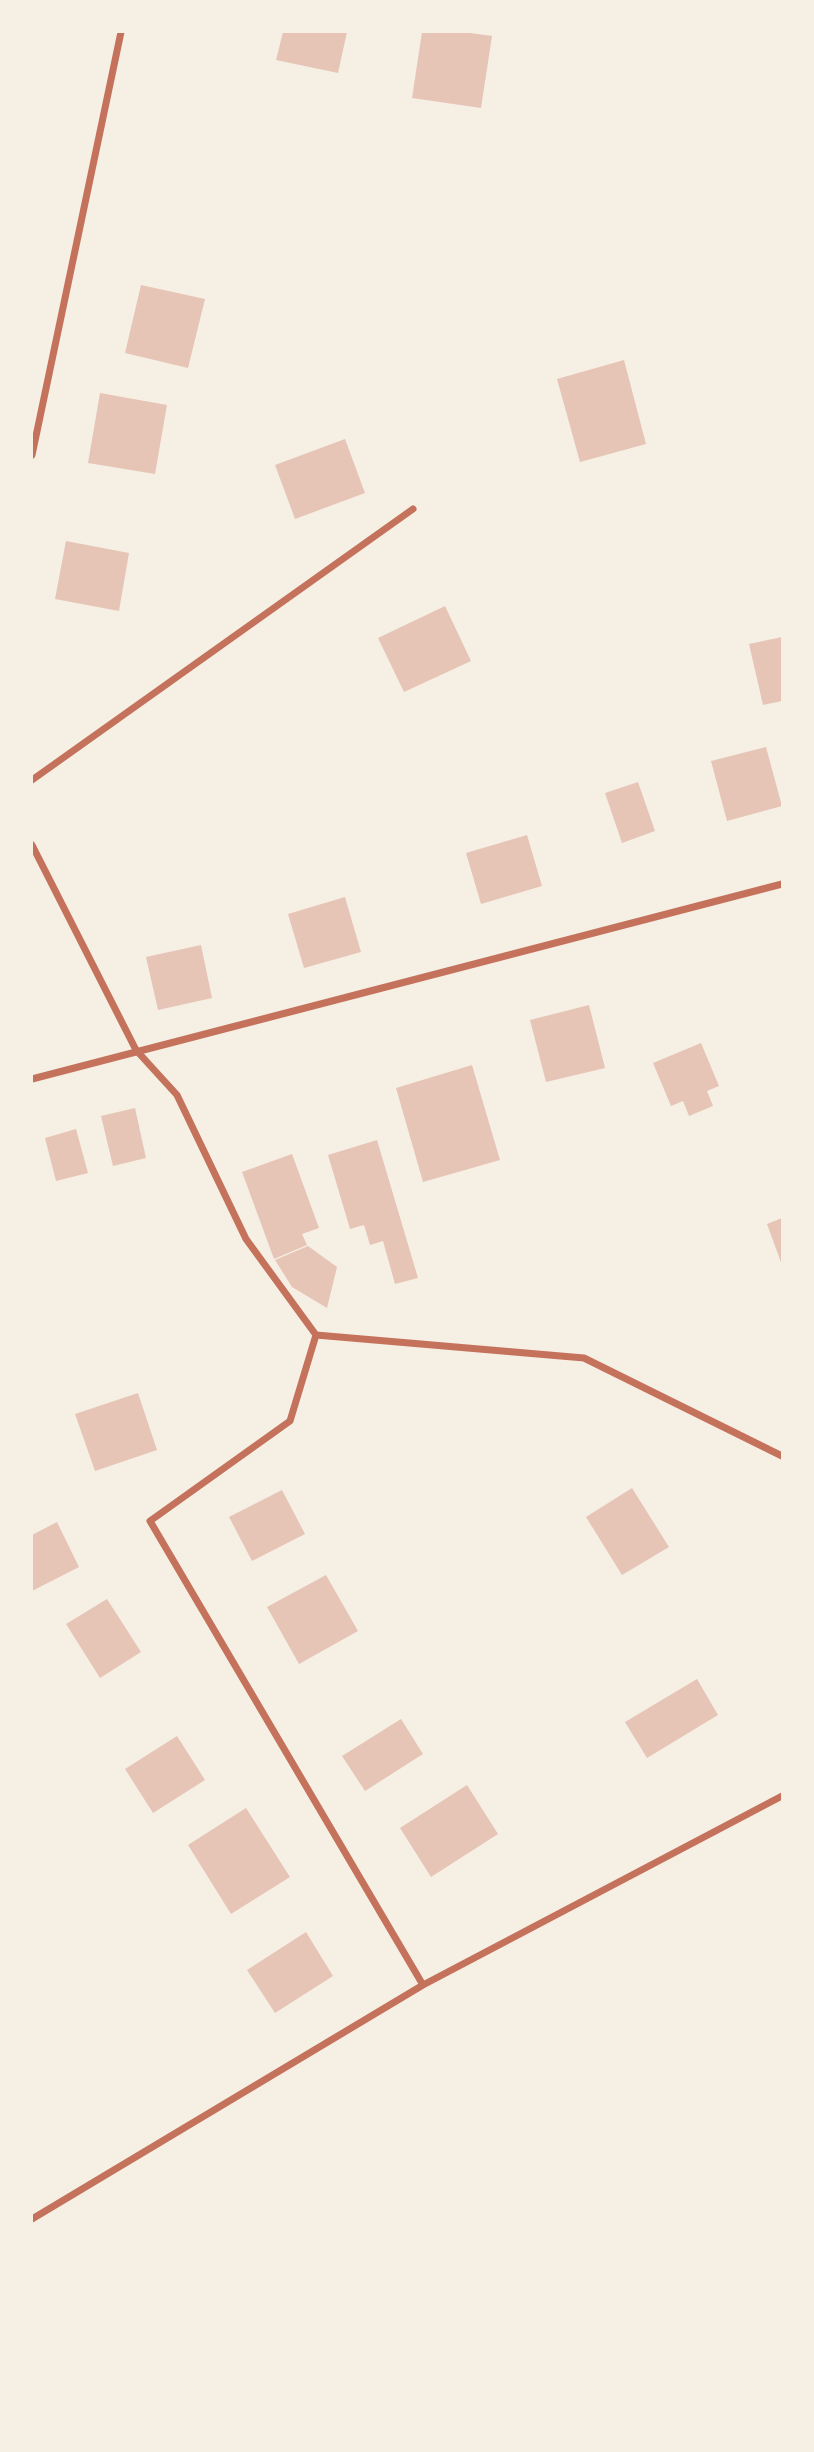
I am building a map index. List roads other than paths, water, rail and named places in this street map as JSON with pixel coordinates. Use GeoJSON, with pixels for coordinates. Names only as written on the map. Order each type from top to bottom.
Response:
{"type":"FeatureCollection","features":[{"type":"Feature","properties":{"kind":"street"},"geometry":{"type":"LineString","coordinates":[[32,454],[121,32]]}},
{"type":"Feature","properties":{"kind":"street"},"geometry":{"type":"LineString","coordinates":[[32,780],[413,509]]}},
{"type":"Feature","properties":{"kind":"street"},"geometry":{"type":"LineString","coordinates":[[32,845],[136,1050],[177,1095],[246,1239],[316,1335],[584,1358],[782,1456]]}},
{"type":"Feature","properties":{"kind":"street"},"geometry":{"type":"LineString","coordinates":[[32,1079],[782,884]]}},
{"type":"Feature","properties":{"kind":"street"},"geometry":{"type":"LineString","coordinates":[[316,1335],[290,1421],[150,1521],[423,1984]]}},
{"type":"Feature","properties":{"kind":"street"},"geometry":{"type":"LineString","coordinates":[[32,2219],[423,1984],[782,1796]]}}]}
